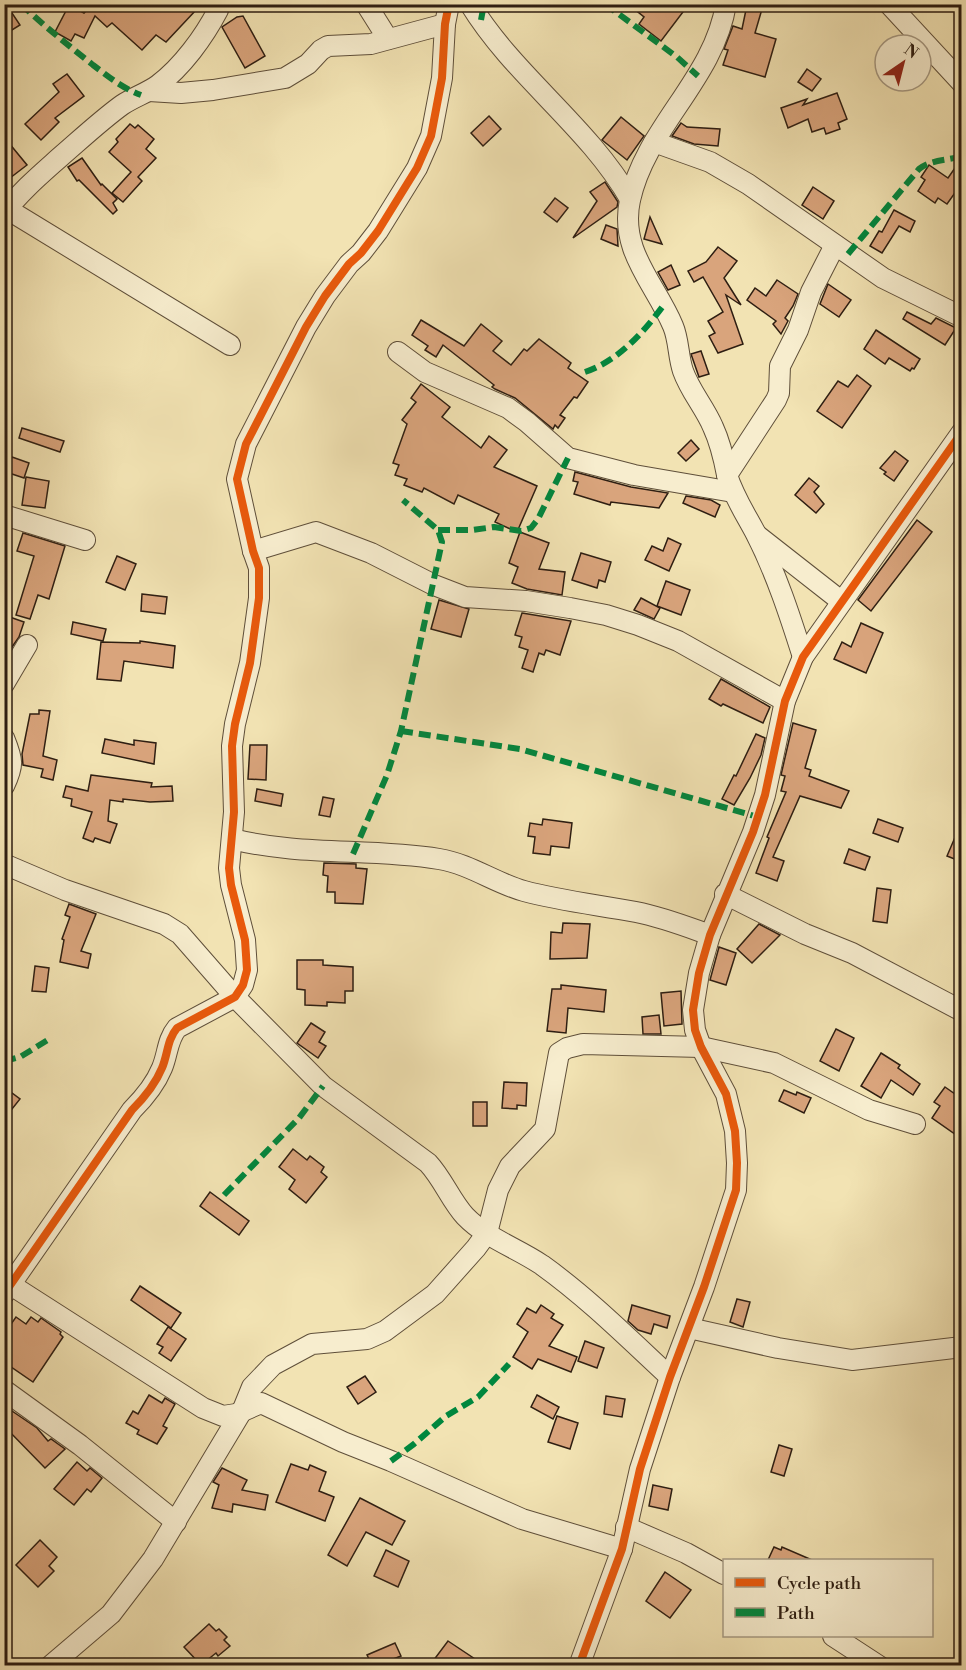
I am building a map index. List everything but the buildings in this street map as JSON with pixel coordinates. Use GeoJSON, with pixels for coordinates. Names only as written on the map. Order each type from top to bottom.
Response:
{"type":"FeatureCollection","features":[{"type":"Feature","properties":{"kind":"street"},"geometry":{"type":"LineString","coordinates":[[366,4],[388,39]]}},
{"type":"Feature","properties":{"kind":"street"},"geometry":{"type":"LineString","coordinates":[[470,4],[507,54],[604,161],[630,199]]}},
{"type":"Feature","properties":{"kind":"street"},"geometry":{"type":"LineString","coordinates":[[726,4],[724,19],[698,76],[654,142],[630,199],[627,223],[632,245],[644,275],[674,327],[683,371],[713,427],[730,484],[778,583],[802,657]]}},
{"type":"Feature","properties":{"kind":"street"},"geometry":{"type":"LineString","coordinates":[[889,4],[962,83]]}},
{"type":"Feature","properties":{"kind":"street"},"geometry":{"type":"LineString","coordinates":[[220,6],[212,22],[168,77],[149,91],[123,104],[36,179],[6,211],[230,345]]}},
{"type":"Feature","properties":{"kind":"street"},"geometry":{"type":"LineString","coordinates":[[149,91],[181,93],[213,90],[285,78],[308,64],[328,46],[356,46],[388,39],[447,14],[442,78],[431,136],[417,168],[378,231],[349,264],[306,327],[283,376],[246,444],[237,479],[259,568],[259,598],[250,663],[232,746],[234,792],[229,868],[245,940],[247,970],[243,985],[236,997],[177,1028],[171,1035],[163,1066],[150,1091],[132,1110],[8,1290],[203,1408],[223,1416],[236,1414],[261,1403],[343,1442],[522,1519],[622,1549]]}},
{"type":"Feature","properties":{"kind":"street"},"geometry":{"type":"LineString","coordinates":[[654,142],[710,162],[739,178],[890,282],[962,317]]}},
{"type":"Feature","properties":{"kind":"street"},"geometry":{"type":"LineString","coordinates":[[730,484],[776,400],[779,393],[780,366],[798,330],[815,283],[836,246]]}},
{"type":"Feature","properties":{"kind":"street"},"geometry":{"type":"LineString","coordinates":[[398,352],[425,372],[508,408],[568,458],[634,475],[730,484]]}},
{"type":"Feature","properties":{"kind":"street"},"geometry":{"type":"LineString","coordinates":[[579,1665],[622,1549],[640,1469],[736,1190],[735,1131],[726,1094],[701,1047],[695,1030],[693,1010],[699,973],[710,935],[725,894],[753,832],[765,795],[785,700],[802,657],[962,432]]}},
{"type":"Feature","properties":{"kind":"street"},"geometry":{"type":"LineString","coordinates":[[4,514],[85,540]]}},
{"type":"Feature","properties":{"kind":"street"},"geometry":{"type":"LineString","coordinates":[[253,551],[316,532],[371,553],[434,585],[465,597],[526,601],[570,608],[606,615],[638,625],[678,641],[785,700]]}},
{"type":"Feature","properties":{"kind":"street"},"geometry":{"type":"LineString","coordinates":[[756,534],[842,601]]}},
{"type":"Feature","properties":{"kind":"street"},"geometry":{"type":"LineString","coordinates":[[4,684],[27,645]]}},
{"type":"Feature","properties":{"kind":"street"},"geometry":{"type":"LineString","coordinates":[[4,738],[13,759],[12,770],[4,786]]}},
{"type":"Feature","properties":{"kind":"street"},"geometry":{"type":"LineString","coordinates":[[232,839],[270,848],[441,860],[471,868],[521,890],[672,920],[710,935]]}},
{"type":"Feature","properties":{"kind":"street"},"geometry":{"type":"LineString","coordinates":[[4,864],[65,890],[164,924],[180,934],[236,997],[323,1086],[428,1163],[439,1175],[464,1215],[486,1233],[540,1264],[586,1299],[670,1377]]}},
{"type":"Feature","properties":{"kind":"street"},"geometry":{"type":"LineString","coordinates":[[725,894],[805,934],[852,953],[962,1011]]}},
{"type":"Feature","properties":{"kind":"street"},"geometry":{"type":"LineString","coordinates":[[50,1665],[111,1614],[153,1558],[243,1409],[252,1387],[273,1365],[312,1344],[367,1339],[384,1331],[435,1294],[469,1256],[486,1233],[498,1190],[510,1166],[545,1129],[559,1053],[567,1048],[583,1044],[701,1047],[774,1064],[869,1110],[915,1124]]}},
{"type":"Feature","properties":{"kind":"street"},"geometry":{"type":"LineString","coordinates":[[689,1328],[778,1348],[852,1360],[962,1347]]}},
{"type":"Feature","properties":{"kind":"street"},"geometry":{"type":"LineString","coordinates":[[4,1390],[80,1445],[176,1521]]}},
{"type":"Feature","properties":{"kind":"street"},"geometry":{"type":"LineString","coordinates":[[626,1527],[686,1552],[723,1573]]}},
{"type":"Feature","properties":{"kind":"street"},"geometry":{"type":"LineString","coordinates":[[836,1637],[879,1665]]}},
{"type":"Feature","properties":{"kind":"marked path"},"geometry":{"type":"LineString","coordinates":[[21,4],[47,28],[110,78],[141,95]]}},
{"type":"Feature","properties":{"kind":"marked path"},"geometry":{"type":"LineString","coordinates":[[481,20],[484,4]]}},
{"type":"Feature","properties":{"kind":"marked path"},"geometry":{"type":"LineString","coordinates":[[605,4],[677,57],[698,76]]}},
{"type":"Feature","properties":{"kind":"marked path"},"geometry":{"type":"LineString","coordinates":[[848,254],[919,169],[934,162],[962,156]]}},
{"type":"Feature","properties":{"kind":"marked path"},"geometry":{"type":"LineString","coordinates":[[585,372],[608,361],[629,345],[663,306]]}},
{"type":"Feature","properties":{"kind":"marked path"},"geometry":{"type":"LineString","coordinates":[[438,530],[472,530],[494,527],[521,531],[531,528],[538,519],[568,458]]}},
{"type":"Feature","properties":{"kind":"marked path"},"geometry":{"type":"LineString","coordinates":[[353,854],[387,775],[401,731],[442,542],[438,530],[403,500]]}},
{"type":"Feature","properties":{"kind":"marked path"},"geometry":{"type":"LineString","coordinates":[[401,731],[520,749],[758,817]]}},
{"type":"Feature","properties":{"kind":"marked path"},"geometry":{"type":"LineString","coordinates":[[4,1061],[20,1057],[51,1038]]}},
{"type":"Feature","properties":{"kind":"marked path"},"geometry":{"type":"LineString","coordinates":[[224,1195],[299,1118],[323,1086]]}},
{"type":"Feature","properties":{"kind":"marked path"},"geometry":{"type":"LineString","coordinates":[[391,1461],[446,1416],[478,1397],[509,1364]]}},
{"type":"Feature","properties":{"kind":"cycle path"},"geometry":{"type":"LineString","coordinates":[[4,1294],[132,1110],[153,1085],[162,1068],[169,1042],[177,1028],[235,997],[243,985],[247,970],[245,940],[229,868],[234,812],[232,746],[250,663],[259,598],[259,568],[237,479],[246,444],[306,327],[325,296],[378,231],[417,168],[431,136],[442,78],[445,24],[449,4]]}},
{"type":"Feature","properties":{"kind":"cycle path"},"geometry":{"type":"LineString","coordinates":[[579,1666],[622,1549],[640,1469],[736,1190],[735,1131],[726,1094],[701,1047],[695,1030],[693,1010],[699,973],[710,935],[753,832],[765,795],[785,701],[803,657],[962,432]]}}]}
